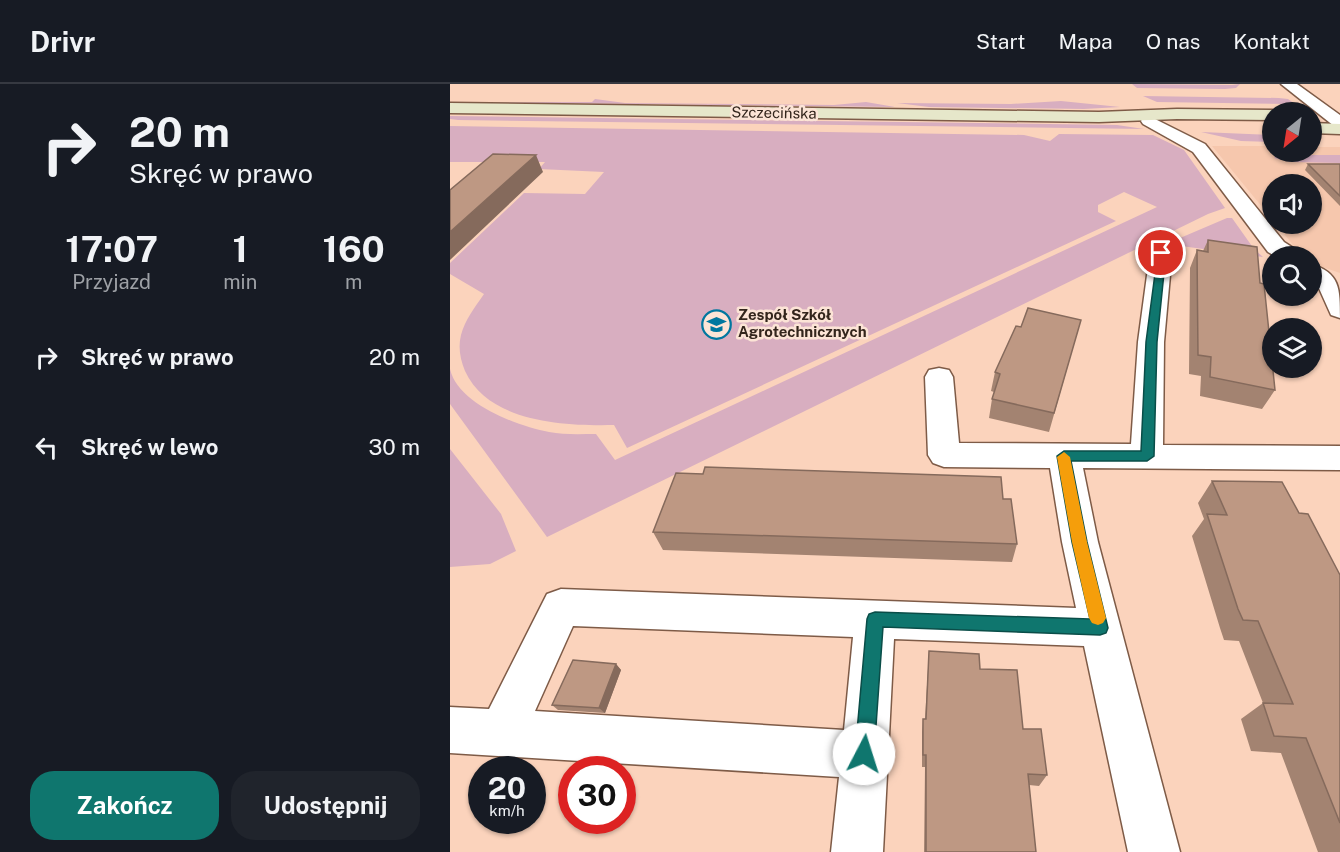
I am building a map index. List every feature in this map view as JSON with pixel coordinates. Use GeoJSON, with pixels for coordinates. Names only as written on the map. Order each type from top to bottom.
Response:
{"type":"FeatureCollection","features":[{"type":"Feature","properties":{"kind":"street"},"geometry":{"type":"LineString","coordinates":[[1288,84],[1337,121]]}},
{"type":"Feature","properties":{"kind":"street","name":"Szczecińska"},"geometry":{"type":"LineString","coordinates":[[450,108],[1099,117],[1177,114],[1262,115]]}},
{"type":"Feature","properties":{"kind":"street","name":"Szczecińska"},"geometry":{"type":"LineString","coordinates":[[1099,117],[1262,127]]}},
{"type":"Feature","properties":{"kind":"street"},"geometry":{"type":"LineString","coordinates":[[1322,118],[1337,121]]}},
{"type":"Feature","properties":{"kind":"street"},"geometry":{"type":"LineString","coordinates":[[1149,121],[1199,148],[1275,246]]}},
{"type":"Feature","properties":{"kind":"street"},"geometry":{"type":"LineString","coordinates":[[1322,125],[1337,121]]}},
{"type":"Feature","properties":{"kind":"street"},"geometry":{"type":"LineString","coordinates":[[1147,456],[1151,342],[1161,253]]}},
{"type":"Feature","properties":{"kind":"street"},"geometry":{"type":"LineString","coordinates":[[1322,278],[1328,282],[1340,310]]}},
{"type":"Feature","properties":{"kind":"street"},"geometry":{"type":"LineString","coordinates":[[939,377],[944,454],[1340,458]]}},
{"type":"Feature","properties":{"kind":"street"},"geometry":{"type":"LineString","coordinates":[[1064,456],[1080,542],[1154,852]]}},
{"type":"Feature","properties":{"kind":"street"},"geometry":{"type":"LineString","coordinates":[[502,732],[561,607],[1100,628]]}},
{"type":"Feature","properties":{"kind":"street"},"geometry":{"type":"LineString","coordinates":[[857,852],[875,619]]}},
{"type":"Feature","properties":{"kind":"street"},"geometry":{"type":"LineString","coordinates":[[450,730],[864,754]]}},
{"type":"Feature","properties":{"kind":"shaded area"},"geometry":{"type":"Polygon","coordinates":[[[1132,84],[1240,84],[1236,88],[1225,89],[1137,88],[1132,84]]]}},
{"type":"Feature","properties":{"kind":"shaded area"},"geometry":{"type":"Polygon","coordinates":[[[1143,96],[1279,98],[1292,102],[1262,104],[1157,102],[1143,96]]]}},
{"type":"Feature","properties":{"kind":"shaded area"},"geometry":{"type":"Polygon","coordinates":[[[595,99],[625,103],[834,105],[866,102],[895,107],[462,102],[592,102],[595,99]]]}},
{"type":"Feature","properties":{"kind":"shaded area"},"geometry":{"type":"Polygon","coordinates":[[[1061,101],[1120,107],[1084,109],[929,107],[897,103],[1011,104],[1061,101]]]}},
{"type":"Feature","properties":{"kind":"shaded area"},"geometry":{"type":"Polygon","coordinates":[[[450,116],[1117,125],[1144,129],[458,120],[450,119],[450,116]]]}},
{"type":"Feature","properties":{"kind":"shaded area","name":"Zespół Szkół Agrotechnicznych"},"geometry":{"type":"Polygon","coordinates":[[[450,126],[1024,135],[1050,141],[1059,134],[1153,135],[1184,150],[1225,208],[1208,214],[547,537],[450,404],[450,369],[455,382],[464,393],[490,411],[521,425],[549,432],[596,434],[615,460],[1157,207],[1124,192],[1098,205],[1098,212],[1116,221],[627,448],[614,425],[573,424],[530,418],[492,402],[476,388],[463,366],[460,344],[465,324],[484,294],[450,274],[450,263],[524,193],[585,194],[604,172],[539,169],[545,162],[450,162],[450,126]]]}},
{"type":"Feature","properties":{"kind":"shaded area"},"geometry":{"type":"Polygon","coordinates":[[[1201,132],[1262,135],[1262,142],[1241,141],[1201,132]]]}},
{"type":"Feature","properties":{"kind":"shaded area"},"geometry":{"type":"Polygon","coordinates":[[[1212,146],[1262,146],[1262,162],[1322,162],[1322,147],[1340,147],[1340,273],[1322,267],[1322,246],[1294,246],[1284,234],[1322,234],[1322,174],[1262,174],[1262,207],[1212,146]]]}},
{"type":"Feature","properties":{"kind":"shaded area"},"geometry":{"type":"Polygon","coordinates":[[[1322,155],[1340,155],[1340,163],[1291,162],[1322,162],[1322,155]]]}},
{"type":"Feature","properties":{"kind":"shaded area"},"geometry":{"type":"Polygon","coordinates":[[[1227,218],[1232,218],[1262,257],[1166,244],[1227,218]]]}},
{"type":"Feature","properties":{"kind":"shaded area"},"geometry":{"type":"Polygon","coordinates":[[[450,449],[501,514],[516,551],[490,564],[450,567],[450,449]]]}},
{"type":"Feature","properties":{"kind":"building"},"geometry":{"type":"Polygon","coordinates":[[[493,154],[536,155],[450,232],[450,190],[493,154]]]}},
{"type":"Feature","properties":{"kind":"building"},"geometry":{"type":"Polygon","coordinates":[[[1308,164],[1340,164],[1340,196],[1322,178],[1322,174],[1318,174],[1308,164]]]}},
{"type":"Feature","properties":{"kind":"building"},"geometry":{"type":"Polygon","coordinates":[[[1208,240],[1257,247],[1260,283],[1262,284],[1262,306],[1266,306],[1268,318],[1262,318],[1262,378],[1274,378],[1275,390],[1210,377],[1211,357],[1198,355],[1197,250],[1208,252],[1208,240]]]}},
{"type":"Feature","properties":{"kind":"building"},"geometry":{"type":"Polygon","coordinates":[[[1028,308],[1081,320],[1054,413],[992,399],[1000,374],[995,372],[1016,326],[1021,327],[1028,308]]]}},
{"type":"Feature","properties":{"kind":"building"},"geometry":{"type":"Polygon","coordinates":[[[705,467],[1001,477],[1003,499],[1011,499],[1017,544],[653,532],[676,473],[703,474],[705,467]]]}},
{"type":"Feature","properties":{"kind":"building"},"geometry":{"type":"Polygon","coordinates":[[[1212,481],[1282,482],[1299,513],[1308,514],[1340,575],[1340,823],[1306,738],[1274,736],[1263,703],[1293,704],[1258,621],[1243,620],[1238,609],[1207,514],[1227,515],[1212,481]]]}},
{"type":"Feature","properties":{"kind":"building"},"geometry":{"type":"Polygon","coordinates":[[[929,651],[979,654],[980,669],[1017,670],[1023,729],[1041,729],[1047,775],[1028,774],[1036,852],[926,852],[926,755],[923,755],[923,719],[926,719],[929,651]]]}},
{"type":"Feature","properties":{"kind":"building"},"geometry":{"type":"Polygon","coordinates":[[[573,660],[616,664],[599,708],[552,705],[573,660]]]}},
{"type":"Feature","properties":{"kind":"slow traffic"},"geometry":{"type":"LineString","coordinates":[[1064,457],[1080,542],[1098,618]]}},
{"type":"Feature","properties":{"kind":"place","name":"Zespół Szkół Agrotechnicznych"},"geometry":{"type":"Point","coordinates":[717,324]}},
{"type":"Feature","properties":{"kind":"route"},"geometry":{"type":"LineString","coordinates":[[864,754],[875,619],[1100,628],[1080,542],[1064,456],[1147,456],[1151,342],[1161,253]]}}]}
